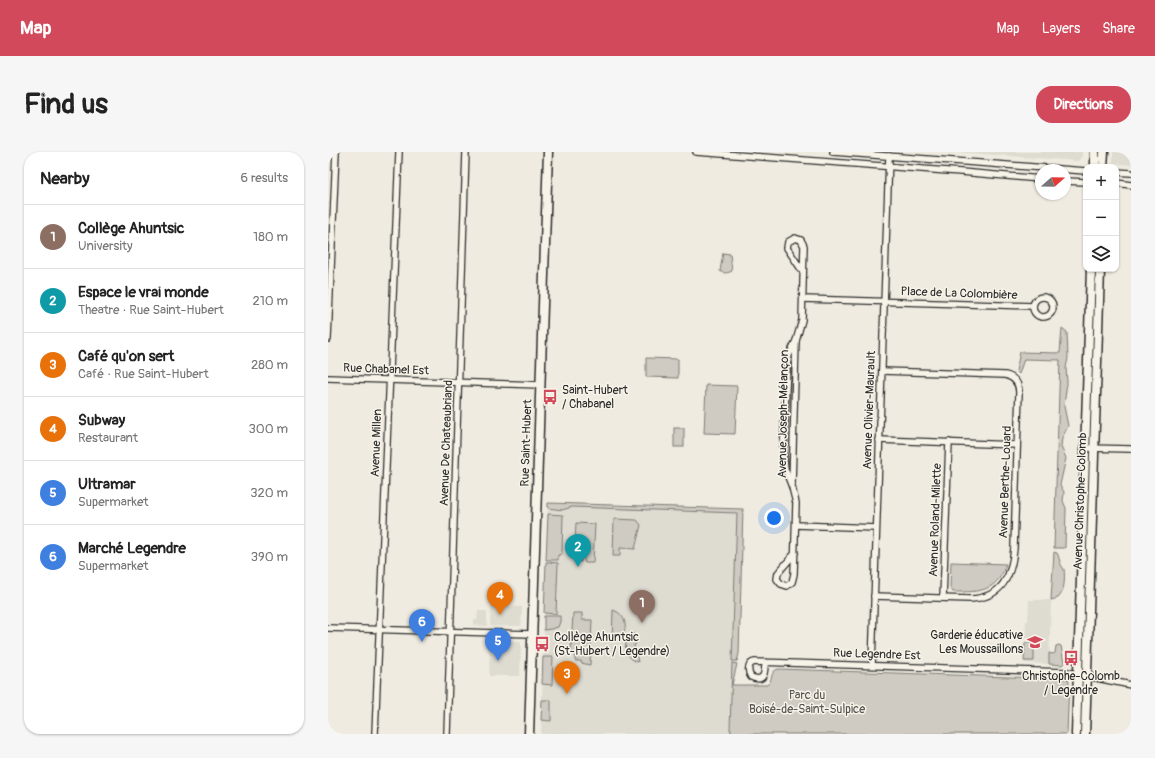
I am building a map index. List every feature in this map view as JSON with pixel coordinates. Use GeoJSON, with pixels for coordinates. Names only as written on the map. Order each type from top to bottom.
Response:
{"type":"FeatureCollection","features":[{"type":"Feature","properties":{"kind":"main road","name":"Rue Saint-Hubert"},"geometry":{"type":"LineString","coordinates":[[529,734],[548,152]]}},
{"type":"Feature","properties":{"kind":"main road"},"geometry":{"type":"LineString","coordinates":[[1095,152],[1095,164]]}},
{"type":"Feature","properties":{"kind":"main road"},"geometry":{"type":"LineString","coordinates":[[1103,164],[1104,152]]}},
{"type":"Feature","properties":{"kind":"main road","name":"Avenue Christophe-Colomb"},"geometry":{"type":"LineString","coordinates":[[1090,448],[1091,272]]}},
{"type":"Feature","properties":{"kind":"main road","name":"Avenue Christophe-Colomb"},"geometry":{"type":"LineString","coordinates":[[1076,734],[1082,675],[1090,448],[1100,272]]}},
{"type":"Feature","properties":{"kind":"main road","name":"Avenue Christophe-Colomb"},"geometry":{"type":"LineString","coordinates":[[1082,675],[1085,734]]}},
{"type":"Feature","properties":{"kind":"street"},"geometry":{"type":"LineString","coordinates":[[328,339],[336,152]]}},
{"type":"Feature","properties":{"kind":"street","name":"Avenue Millen"},"geometry":{"type":"LineString","coordinates":[[375,734],[399,152]]}},
{"type":"Feature","properties":{"kind":"street","name":"Avenue De Chateaubriand"},"geometry":{"type":"LineString","coordinates":[[447,734],[466,152]]}},
{"type":"Feature","properties":{"kind":"street"},"geometry":{"type":"LineString","coordinates":[[696,152],[1035,178]]}},
{"type":"Feature","properties":{"kind":"street"},"geometry":{"type":"LineString","coordinates":[[833,152],[1083,171]]}},
{"type":"Feature","properties":{"kind":"street","name":"Avenue Olivier-Maurault"},"geometry":{"type":"LineString","coordinates":[[872,665],[889,156]]}},
{"type":"Feature","properties":{"kind":"street"},"geometry":{"type":"LineString","coordinates":[[1119,172],[1131,173]]}},
{"type":"Feature","properties":{"kind":"street"},"geometry":{"type":"LineString","coordinates":[[1071,181],[1083,182]]}},
{"type":"Feature","properties":{"kind":"street"},"geometry":{"type":"LineString","coordinates":[[1119,183],[1131,185]]}},
{"type":"Feature","properties":{"kind":"street","name":"Avenue Joseph-Mélançon"},"geometry":{"type":"LineString","coordinates":[[794,552],[777,575],[777,581],[781,584],[788,585],[793,581],[796,525],[796,503],[785,469],[783,451],[786,370],[789,355],[796,341],[802,320],[804,244],[801,240],[795,238],[789,241],[787,248],[803,272]]}},
{"type":"Feature","properties":{"kind":"street"},"geometry":{"type":"LineString","coordinates":[[803,299],[884,302]]}},
{"type":"Feature","properties":{"kind":"street","name":"Place de La Colombière"},"geometry":{"type":"LineString","coordinates":[[884,302],[1033,306]]}},
{"type":"Feature","properties":{"kind":"street","name":"Avenue Joseph-Mélançon"},"geometry":{"type":"LineString","coordinates":[[792,487],[796,341]]}},
{"type":"Feature","properties":{"kind":"street","name":"Avenue Berthe-Louard"},"geometry":{"type":"LineString","coordinates":[[874,596],[943,598],[984,597],[1000,588],[1008,577],[1013,563],[1014,548],[1019,389],[1017,382],[1011,377],[1005,375],[882,371]]}},
{"type":"Feature","properties":{"kind":"street","name":"Rue Chabanel Est"},"geometry":{"type":"LineString","coordinates":[[328,378],[540,385]]}},
{"type":"Feature","properties":{"kind":"street"},"geometry":{"type":"LineString","coordinates":[[879,440],[1017,445]]}},
{"type":"Feature","properties":{"kind":"street","name":"Avenue Roland-Milette"},"geometry":{"type":"LineString","coordinates":[[943,598],[949,442]]}},
{"type":"Feature","properties":{"kind":"street"},"geometry":{"type":"LineString","coordinates":[[1090,448],[1131,449]]}},
{"type":"Feature","properties":{"kind":"street"},"geometry":{"type":"LineString","coordinates":[[796,525],[876,528]]}},
{"type":"Feature","properties":{"kind":"street"},"geometry":{"type":"LineString","coordinates":[[328,628],[532,634]]}},
{"type":"Feature","properties":{"kind":"street","name":"Rue Legendre Est"},"geometry":{"type":"LineString","coordinates":[[765,662],[1063,671],[1131,685]]}},
{"type":"Feature","properties":{"kind":"shaded area"},"geometry":{"type":"Polygon","coordinates":[[[953,152],[1082,152],[1082,156],[1078,161],[953,152]]]}},
{"type":"Feature","properties":{"kind":"shaded area"},"geometry":{"type":"Polygon","coordinates":[[[1113,152],[1131,152],[1131,165],[1113,163],[1113,152]]]}},
{"type":"Feature","properties":{"kind":"shaded area"},"geometry":{"type":"Polygon","coordinates":[[[548,503],[743,509],[739,654],[732,685],[731,734],[541,734],[548,503]]]}},
{"type":"Feature","properties":{"kind":"shaded area"},"geometry":{"type":"Polygon","coordinates":[[[1029,600],[1051,600],[1049,664],[1024,663],[1026,621],[1028,621],[1029,600]]]}},
{"type":"Feature","properties":{"kind":"shaded area"},"geometry":{"type":"Polygon","coordinates":[[[491,606],[522,607],[521,626],[490,626],[491,606]]]}},
{"type":"Feature","properties":{"kind":"shaded area"},"geometry":{"type":"Polygon","coordinates":[[[478,611],[487,611],[487,626],[474,625],[474,620],[477,620],[478,611]]]}},
{"type":"Feature","properties":{"kind":"shaded area"},"geometry":{"type":"Polygon","coordinates":[[[490,639],[519,641],[521,644],[520,676],[489,676],[490,639]]]}},
{"type":"Feature","properties":{"kind":"green space"},"geometry":{"type":"Polygon","coordinates":[[[723,253],[730,254],[732,271],[724,273],[720,271],[723,253]]]}},
{"type":"Feature","properties":{"kind":"green space"},"geometry":{"type":"Polygon","coordinates":[[[1062,328],[1067,332],[1068,358],[1064,406],[1068,426],[1062,438],[1061,447],[1066,458],[1060,485],[1064,492],[1063,501],[1066,508],[1065,548],[1054,548],[1060,360],[1024,359],[1019,374],[1016,371],[1020,352],[1060,353],[1062,328]]]}},
{"type":"Feature","properties":{"kind":"green space"},"geometry":{"type":"Polygon","coordinates":[[[792,356],[789,467],[787,451],[790,367],[792,356]]]}},
{"type":"Feature","properties":{"kind":"green space"},"geometry":{"type":"Polygon","coordinates":[[[646,358],[678,359],[678,378],[646,377],[646,358]]]}},
{"type":"Feature","properties":{"kind":"green space"},"geometry":{"type":"Polygon","coordinates":[[[706,385],[737,386],[735,434],[704,433],[706,385]]]}},
{"type":"Feature","properties":{"kind":"green space"},"geometry":{"type":"Polygon","coordinates":[[[674,428],[684,428],[684,447],[674,447],[674,428]]]}},
{"type":"Feature","properties":{"kind":"green space"},"geometry":{"type":"Polygon","coordinates":[[[548,503],[743,509],[739,654],[737,661],[732,661],[737,513],[572,507],[562,510],[548,508],[548,503]]]}},
{"type":"Feature","properties":{"kind":"green space"},"geometry":{"type":"Polygon","coordinates":[[[548,514],[563,515],[562,554],[558,555],[558,560],[546,560],[548,514]]]}},
{"type":"Feature","properties":{"kind":"green space"},"geometry":{"type":"Polygon","coordinates":[[[614,519],[637,520],[641,525],[635,549],[620,548],[620,556],[613,556],[614,519]]]}},
{"type":"Feature","properties":{"kind":"green space"},"geometry":{"type":"Polygon","coordinates":[[[576,523],[595,524],[593,563],[585,563],[583,557],[581,558],[581,562],[574,561],[576,523]]]}},
{"type":"Feature","properties":{"kind":"green space"},"geometry":{"type":"Polygon","coordinates":[[[1054,552],[1057,553],[1064,569],[1064,580],[1062,592],[1058,598],[1051,600],[1054,552]]]}},
{"type":"Feature","properties":{"kind":"green space"},"geometry":{"type":"Polygon","coordinates":[[[546,562],[558,563],[556,614],[544,613],[546,562]]]}},
{"type":"Feature","properties":{"kind":"green space"},"geometry":{"type":"Polygon","coordinates":[[[951,562],[1006,564],[998,580],[992,585],[979,591],[953,592],[950,588],[951,562]]]}},
{"type":"Feature","properties":{"kind":"green space"},"geometry":{"type":"Polygon","coordinates":[[[613,610],[622,616],[625,626],[622,635],[618,639],[612,641],[613,610]]]}},
{"type":"Feature","properties":{"kind":"green space"},"geometry":{"type":"Polygon","coordinates":[[[573,613],[582,613],[582,620],[592,620],[590,665],[581,663],[581,661],[575,661],[575,653],[571,652],[573,613]]]}},
{"type":"Feature","properties":{"kind":"green space"},"geometry":{"type":"Polygon","coordinates":[[[544,616],[560,616],[558,627],[544,630],[544,616]]]}},
{"type":"Feature","properties":{"kind":"green space"},"geometry":{"type":"Polygon","coordinates":[[[633,633],[638,662],[630,657],[626,649],[627,641],[633,633]]]}},
{"type":"Feature","properties":{"kind":"green space"},"geometry":{"type":"Polygon","coordinates":[[[1025,643],[1034,644],[1034,661],[1024,661],[1025,643]]]}},
{"type":"Feature","properties":{"kind":"green space"},"geometry":{"type":"Polygon","coordinates":[[[1056,646],[1061,646],[1064,663],[1062,665],[1049,664],[1049,653],[1055,653],[1056,646]]]}},
{"type":"Feature","properties":{"kind":"green space"},"geometry":{"type":"Polygon","coordinates":[[[543,657],[553,657],[552,685],[542,684],[543,657]]]}},
{"type":"Feature","properties":{"kind":"green space","name":"Parc du Boisé-de-Saint-Sulpice"},"geometry":{"type":"Polygon","coordinates":[[[732,663],[737,664],[732,685],[767,685],[770,682],[774,672],[779,669],[1067,679],[1069,681],[1067,734],[731,734],[732,663]]]}},
{"type":"Feature","properties":{"kind":"green space"},"geometry":{"type":"Polygon","coordinates":[[[542,700],[551,700],[551,721],[541,720],[542,700]]]}},
{"type":"Feature","properties":{"kind":"place","name":"Saint-Hubert / Chabanel"},"geometry":{"type":"Point","coordinates":[550,397]}},
{"type":"Feature","properties":{"kind":"place","name":"Espace le vrai monde"},"geometry":{"type":"Point","coordinates":[578,567]}},
{"type":"Feature","properties":{"kind":"place","name":"Subway"},"geometry":{"type":"Point","coordinates":[500,615]}},
{"type":"Feature","properties":{"kind":"place","name":"Collège Ahuntsic"},"geometry":{"type":"Point","coordinates":[642,623]}},
{"type":"Feature","properties":{"kind":"place","name":"Marché Legendre"},"geometry":{"type":"Point","coordinates":[422,642]}},
{"type":"Feature","properties":{"kind":"place","name":"Garderie éducative Les Moussaillons"},"geometry":{"type":"Point","coordinates":[1035,642]}},
{"type":"Feature","properties":{"kind":"place","name":"Collège Ahuntsic (St-Hubert / Legendre)"},"geometry":{"type":"Point","coordinates":[542,644]}},
{"type":"Feature","properties":{"kind":"place","name":"Christophe-Colomb / Legendre"},"geometry":{"type":"Point","coordinates":[1071,658]}},
{"type":"Feature","properties":{"kind":"place","name":"Ultramar"},"geometry":{"type":"Point","coordinates":[498,661]}},
{"type":"Feature","properties":{"kind":"place","name":"Café qu'on sert"},"geometry":{"type":"Point","coordinates":[567,694]}}]}
